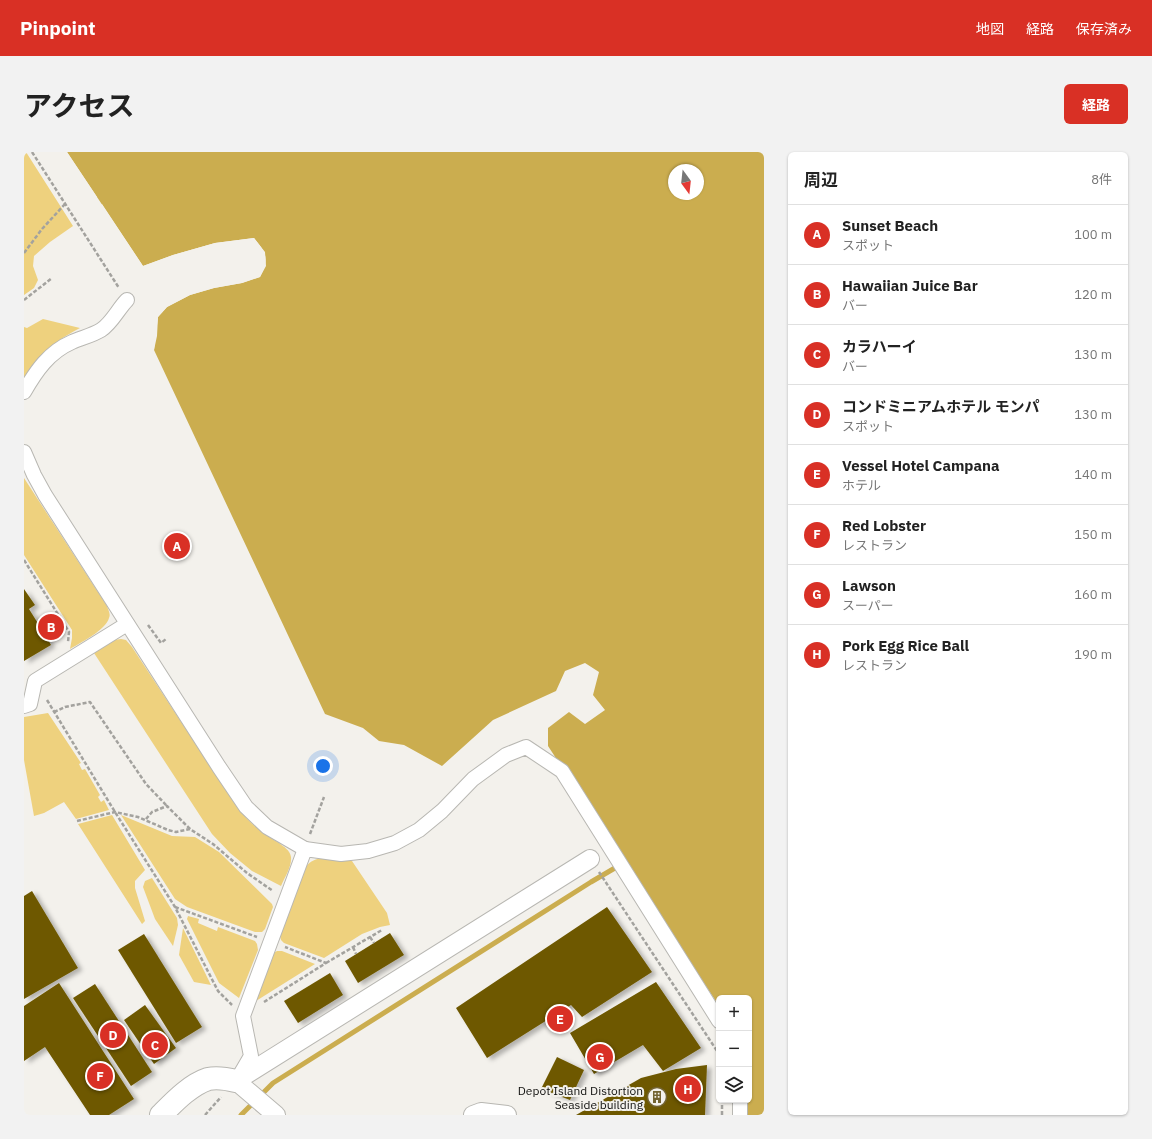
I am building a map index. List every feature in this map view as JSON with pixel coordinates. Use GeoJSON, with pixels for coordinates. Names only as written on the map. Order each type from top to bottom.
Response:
{"type":"FeatureCollection","features":[{"type":"Feature","properties":{"kind":"street"},"geometry":{"type":"LineString","coordinates":[[24,392],[38,368],[51,354],[66,344],[100,331],[110,323],[121,306],[127,300]]}},
{"type":"Feature","properties":{"kind":"street"},"geometry":{"type":"LineString","coordinates":[[24,452],[45,495],[219,767],[246,807],[267,827],[305,849],[341,854],[368,851],[395,843],[419,830],[442,811],[473,779],[506,755],[526,748],[562,771],[716,1016]]}},
{"type":"Feature","properties":{"kind":"street"},"geometry":{"type":"LineString","coordinates":[[24,706],[30,704],[35,681],[127,624]]}},
{"type":"Feature","properties":{"kind":"street"},"geometry":{"type":"LineString","coordinates":[[236,1081],[251,1056],[243,1016],[305,849]]}},
{"type":"Feature","properties":{"kind":"street"},"geometry":{"type":"LineString","coordinates":[[236,1081],[590,859]]}},
{"type":"Feature","properties":{"kind":"street"},"geometry":{"type":"LineString","coordinates":[[161,1115],[191,1088],[209,1079],[224,1078],[236,1081],[276,1115]]}},
{"type":"Feature","properties":{"kind":"street"},"geometry":{"type":"LineString","coordinates":[[740,1103],[740,1115]]}},
{"type":"Feature","properties":{"kind":"street"},"geometry":{"type":"LineString","coordinates":[[472,1115],[481,1112],[506,1115]]}},
{"type":"Feature","properties":{"kind":"path"},"geometry":{"type":"LineString","coordinates":[[32,152],[127,300]]}},
{"type":"Feature","properties":{"kind":"path"},"geometry":{"type":"LineString","coordinates":[[24,253],[42,229],[65,204]]}},
{"type":"Feature","properties":{"kind":"path"},"geometry":{"type":"LineString","coordinates":[[24,300],[52,278]]}},
{"type":"Feature","properties":{"kind":"path"},"geometry":{"type":"LineString","coordinates":[[24,560],[69,632],[69,641],[65,646]]}},
{"type":"Feature","properties":{"kind":"path"},"geometry":{"type":"LineString","coordinates":[[35,681],[175,907],[218,991],[243,1016]]}},
{"type":"Feature","properties":{"kind":"path"},"geometry":{"type":"LineString","coordinates":[[54,712],[65,707],[90,702],[146,784],[167,806],[190,829],[213,844],[247,873],[285,900]]}},
{"type":"Feature","properties":{"kind":"path"},"geometry":{"type":"LineString","coordinates":[[305,849],[324,797]]}},
{"type":"Feature","properties":{"kind":"path"},"geometry":{"type":"LineString","coordinates":[[146,819],[152,812],[167,806]]}},
{"type":"Feature","properties":{"kind":"path"},"geometry":{"type":"LineString","coordinates":[[77,821],[115,812],[146,819],[168,830],[176,832],[190,829]]}},
{"type":"Feature","properties":{"kind":"path"},"geometry":{"type":"LineString","coordinates":[[590,859],[716,1049]]}},
{"type":"Feature","properties":{"kind":"path"},"geometry":{"type":"LineString","coordinates":[[326,963],[382,930]]}},
{"type":"Feature","properties":{"kind":"path"},"geometry":{"type":"LineString","coordinates":[[370,937],[374,944]]}},
{"type":"Feature","properties":{"kind":"path"},"geometry":{"type":"LineString","coordinates":[[353,947],[356,954]]}},
{"type":"Feature","properties":{"kind":"path"},"geometry":{"type":"LineString","coordinates":[[722,1103],[722,1115]]}},
{"type":"Feature","properties":{"kind":"shaded area"},"geometry":{"type":"Polygon","coordinates":[[[24,152],[26,152],[73,226],[50,242],[34,256],[33,266],[38,280],[34,288],[24,295],[24,152]]]}},
{"type":"Feature","properties":{"kind":"shaded area"},"geometry":{"type":"Polygon","coordinates":[[[67,152],[764,152],[764,1115],[746,1115],[746,1103],[752,1103],[752,995],[716,995],[716,1001],[548,746],[548,728],[569,712],[585,724],[605,710],[593,695],[599,672],[585,663],[565,671],[556,691],[493,720],[442,766],[404,745],[379,741],[363,728],[325,714],[154,350],[158,317],[167,307],[190,295],[214,288],[242,283],[260,277],[266,260],[264,252],[254,238],[215,243],[173,255],[143,266],[67,152]]]}},
{"type":"Feature","properties":{"kind":"shaded area"},"geometry":{"type":"Polygon","coordinates":[[[43,319],[80,328],[63,338],[43,353],[24,379],[24,327],[27,328],[43,319]]]}},
{"type":"Feature","properties":{"kind":"shaded area"},"geometry":{"type":"Polygon","coordinates":[[[24,478],[107,606],[110,615],[107,623],[98,632],[70,649],[72,630],[24,555],[24,478]]]}},
{"type":"Feature","properties":{"kind":"shaded area"},"geometry":{"type":"Polygon","coordinates":[[[114,640],[126,640],[132,647],[237,807],[256,827],[289,852],[291,860],[288,872],[281,886],[252,871],[230,853],[212,834],[94,653],[114,640]]]}},
{"type":"Feature","properties":{"kind":"shaded area"},"geometry":{"type":"Polygon","coordinates":[[[48,713],[81,763],[79,764],[82,770],[85,769],[100,795],[98,797],[101,802],[104,800],[109,810],[76,819],[64,802],[44,813],[34,816],[24,760],[24,717],[48,713]]]}},
{"type":"Feature","properties":{"kind":"shaded area"},"geometry":{"type":"Polygon","coordinates":[[[112,815],[145,870],[135,881],[135,888],[145,921],[142,924],[78,824],[112,815]]]}},
{"type":"Feature","properties":{"kind":"shaded area"},"geometry":{"type":"Polygon","coordinates":[[[121,815],[172,836],[195,837],[219,852],[272,904],[273,907],[265,929],[262,932],[255,932],[187,907],[175,899],[121,815]]]}},
{"type":"Feature","properties":{"kind":"shaded area"},"geometry":{"type":"Polygon","coordinates":[[[321,858],[338,861],[352,861],[387,913],[390,925],[362,934],[324,958],[284,943],[280,936],[305,868],[308,864],[321,858]]]}},
{"type":"Feature","properties":{"kind":"shaded area"},"geometry":{"type":"Polygon","coordinates":[[[152,878],[177,918],[178,925],[173,946],[155,919],[143,887],[145,881],[152,878]]]}},
{"type":"Feature","properties":{"kind":"shaded area"},"geometry":{"type":"Polygon","coordinates":[[[188,916],[199,919],[198,923],[217,931],[218,927],[255,941],[257,944],[258,950],[239,998],[219,983],[187,919],[188,916]]]}},
{"type":"Feature","properties":{"kind":"shaded area"},"geometry":{"type":"Polygon","coordinates":[[[183,928],[211,985],[194,982],[179,955],[183,928]]]}},
{"type":"Feature","properties":{"kind":"shaded area"},"geometry":{"type":"Polygon","coordinates":[[[277,951],[282,951],[315,964],[253,1003],[272,954],[277,951]]]}},
{"type":"Feature","properties":{"kind":"pier"},"geometry":{"type":"Polygon","coordinates":[[[65,152],[67,152],[97,197],[96,199],[65,152]]]}},
{"type":"Feature","properties":{"kind":"pier"},"geometry":{"type":"Polygon","coordinates":[[[102,204],[143,266],[173,255],[215,243],[254,238],[265,252],[266,266],[260,277],[242,283],[214,288],[190,295],[167,307],[158,317],[157,336],[154,350],[152,350],[156,316],[166,306],[189,293],[213,286],[241,281],[259,275],[264,266],[263,252],[253,240],[215,245],[173,257],[143,268],[100,205],[102,204]]]}},
{"type":"Feature","properties":{"kind":"building"},"geometry":{"type":"Polygon","coordinates":[[[24,589],[35,605],[29,609],[39,625],[52,618],[60,631],[47,638],[51,645],[24,661],[24,589]]]}},
{"type":"Feature","properties":{"kind":"building"},"geometry":{"type":"Polygon","coordinates":[[[32,891],[78,968],[24,999],[24,896],[32,891]]]}},
{"type":"Feature","properties":{"kind":"building"},"geometry":{"type":"Polygon","coordinates":[[[607,907],[652,972],[582,1017],[571,1005],[487,1058],[456,1008],[607,907]]]}},
{"type":"Feature","properties":{"kind":"building"},"geometry":{"type":"Polygon","coordinates":[[[390,933],[404,955],[358,983],[345,961],[390,933]]]}},
{"type":"Feature","properties":{"kind":"building"},"geometry":{"type":"Polygon","coordinates":[[[144,934],[202,1027],[176,1043],[118,950],[144,934]]]}},
{"type":"Feature","properties":{"kind":"building"},"geometry":{"type":"Polygon","coordinates":[[[330,973],[343,995],[298,1023],[284,1001],[330,973]]]}},
{"type":"Feature","properties":{"kind":"building"},"geometry":{"type":"Polygon","coordinates":[[[656,982],[701,1048],[663,1071],[643,1045],[594,1074],[570,1033],[656,982]]]}},
{"type":"Feature","properties":{"kind":"building"},"geometry":{"type":"Polygon","coordinates":[[[59,983],[134,1099],[109,1115],[90,1115],[45,1047],[24,1061],[24,1006],[59,983]]]}},
{"type":"Feature","properties":{"kind":"building"},"geometry":{"type":"Polygon","coordinates":[[[95,984],[152,1072],[131,1086],[73,998],[95,984]]]}},
{"type":"Feature","properties":{"kind":"building"},"geometry":{"type":"Polygon","coordinates":[[[145,1005],[176,1048],[154,1064],[124,1020],[145,1005]]]}},
{"type":"Feature","properties":{"kind":"building"},"geometry":{"type":"Polygon","coordinates":[[[557,1057],[584,1070],[570,1100],[541,1089],[557,1057]]]}},
{"type":"Feature","properties":{"kind":"building","name":"Depot Island Distortion Seaside building"},"geometry":{"type":"Polygon","coordinates":[[[707,1065],[705,1115],[576,1115],[641,1078],[676,1069],[707,1065]]]}},
{"type":"Feature","properties":{"kind":"waterway"},"geometry":{"type":"LineString","coordinates":[[241,1115],[273,1083],[620,865]]}},
{"type":"Feature","properties":{"kind":"place","name":"Sunset Beach"},"geometry":{"type":"Point","coordinates":[177,546]}},
{"type":"Feature","properties":{"kind":"place","name":"Hawaiian Juice Bar"},"geometry":{"type":"Point","coordinates":[51,627]}},
{"type":"Feature","properties":{"kind":"place","name":"Vessel Hotel Campana"},"geometry":{"type":"Point","coordinates":[560,1019]}},
{"type":"Feature","properties":{"kind":"place","name":"コンドミニアムホテル モンパ"},"geometry":{"type":"Point","coordinates":[113,1035]}},
{"type":"Feature","properties":{"kind":"place","name":"カラハーイ"},"geometry":{"type":"Point","coordinates":[155,1045]}},
{"type":"Feature","properties":{"kind":"place","name":"Lawson"},"geometry":{"type":"Point","coordinates":[600,1057]}},
{"type":"Feature","properties":{"kind":"place","name":"Red Lobster"},"geometry":{"type":"Point","coordinates":[100,1076]}},
{"type":"Feature","properties":{"kind":"place","name":"Pork Egg Rice Ball"},"geometry":{"type":"Point","coordinates":[688,1089]}},
{"type":"Feature","properties":{"kind":"place","name":"Depot Island Distortion Seaside building"},"geometry":{"type":"Point","coordinates":[657,1097]}}]}
